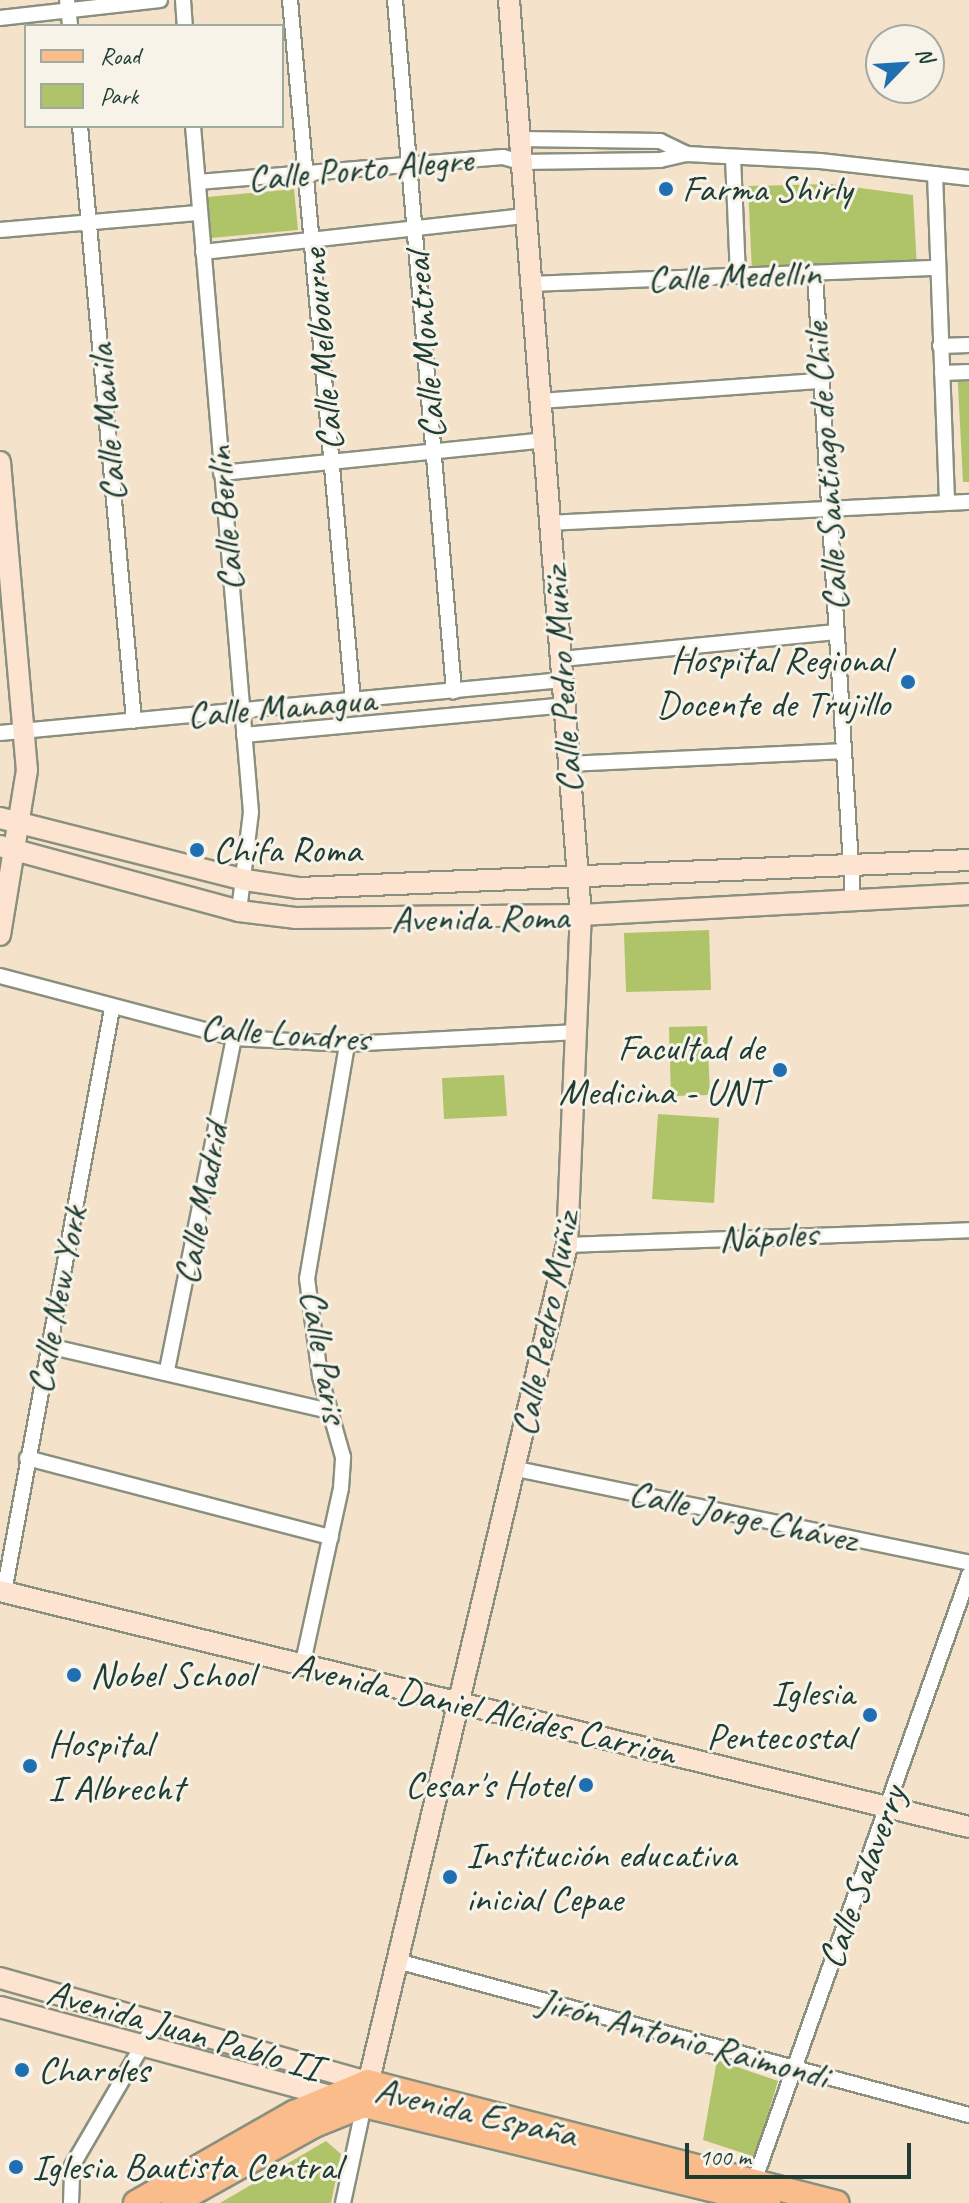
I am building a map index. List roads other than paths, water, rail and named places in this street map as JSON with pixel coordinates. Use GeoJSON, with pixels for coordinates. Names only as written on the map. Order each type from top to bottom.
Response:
{"type":"FeatureCollection","features":[{"type":"Feature","properties":{"kind":"main road","name":"Calle Pedro Muñiz"},"geometry":{"type":"LineString","coordinates":[[366,2094],[517,1469],[567,1245],[581,915],[509,0]]}},
{"type":"Feature","properties":{"kind":"main road"},"geometry":{"type":"LineString","coordinates":[[0,935],[8,848],[22,823],[25,731],[1,483]]}},
{"type":"Feature","properties":{"kind":"main road","name":"Avenida Roma"},"geometry":{"type":"LineString","coordinates":[[0,818],[245,880],[366,889],[969,860]]}},
{"type":"Feature","properties":{"kind":"main road","name":"Avenida Roma"},"geometry":{"type":"LineString","coordinates":[[8,848],[239,911],[360,921],[581,915],[969,894]]}},
{"type":"Feature","properties":{"kind":"main road","name":"Avenida Daniel Alcides Carrion"},"geometry":{"type":"LineString","coordinates":[[2,1591],[302,1667],[461,1702],[969,1827]]}},
{"type":"Feature","properties":{"kind":"main road","name":"Avenida Juan Pablo II"},"geometry":{"type":"LineString","coordinates":[[0,1978],[156,2022],[366,2094]]}},
{"type":"Feature","properties":{"kind":"main road"},"geometry":{"type":"LineString","coordinates":[[73,2027],[82,2001]]}},
{"type":"Feature","properties":{"kind":"main road","name":"Avenida Juan Pablo II"},"geometry":{"type":"LineString","coordinates":[[0,2007],[329,2095]]}},
{"type":"Feature","properties":{"kind":"main road","name":"Avenida España"},"geometry":{"type":"LineString","coordinates":[[174,2203],[366,2094]]}},
{"type":"Feature","properties":{"kind":"main road","name":"Avenida España"},"geometry":{"type":"LineString","coordinates":[[136,2203],[329,2095],[366,2094],[755,2196],[837,2203]]}},
{"type":"Feature","properties":{"kind":"street"},"geometry":{"type":"LineString","coordinates":[[0,18],[160,0]]}},
{"type":"Feature","properties":{"kind":"street"},"geometry":{"type":"LineString","coordinates":[[183,0],[185,24]]}},
{"type":"Feature","properties":{"kind":"street","name":"Calle Melbourne"},"geometry":{"type":"LineString","coordinates":[[290,0],[353,700]]}},
{"type":"Feature","properties":{"kind":"street","name":"Calle Montreal"},"geometry":{"type":"LineString","coordinates":[[395,0],[454,691]]}},
{"type":"Feature","properties":{"kind":"street","name":"Calle Manila"},"geometry":{"type":"LineString","coordinates":[[80,128],[134,721]]}},
{"type":"Feature","properties":{"kind":"street","name":"Calle Berlín"},"geometry":{"type":"LineString","coordinates":[[193,128],[251,812],[239,911]]}},
{"type":"Feature","properties":{"kind":"street"},"geometry":{"type":"LineString","coordinates":[[520,139],[660,141],[687,154],[969,178]]}},
{"type":"Feature","properties":{"kind":"street","name":"Calle Porto Alegre"},"geometry":{"type":"LineString","coordinates":[[198,182],[503,157],[521,162],[660,160],[687,154]]}},
{"type":"Feature","properties":{"kind":"street"},"geometry":{"type":"LineString","coordinates":[[733,157],[738,276]]}},
{"type":"Feature","properties":{"kind":"street"},"geometry":{"type":"LineString","coordinates":[[935,174],[947,503]]}},
{"type":"Feature","properties":{"kind":"street","name":"Calle Porto Alegre"},"geometry":{"type":"LineString","coordinates":[[0,230],[200,213]]}},
{"type":"Feature","properties":{"kind":"street","name":"Calle Porto Alegre"},"geometry":{"type":"LineString","coordinates":[[203,252],[526,216]]}},
{"type":"Feature","properties":{"kind":"street","name":"Calle Medellín"},"geometry":{"type":"LineString","coordinates":[[531,284],[937,268]]}},
{"type":"Feature","properties":{"kind":"street","name":"Calle Santiago de Chile"},"geometry":{"type":"LineString","coordinates":[[815,274],[853,899]]}},
{"type":"Feature","properties":{"kind":"street"},"geometry":{"type":"LineString","coordinates":[[940,346],[969,345]]}},
{"type":"Feature","properties":{"kind":"street"},"geometry":{"type":"LineString","coordinates":[[942,373],[969,372]]}},
{"type":"Feature","properties":{"kind":"street"},"geometry":{"type":"LineString","coordinates":[[540,401],[821,381]]}},
{"type":"Feature","properties":{"kind":"street"},"geometry":{"type":"LineString","coordinates":[[221,473],[544,440]]}},
{"type":"Feature","properties":{"kind":"street"},"geometry":{"type":"LineString","coordinates":[[550,523],[969,502]]}},
{"type":"Feature","properties":{"kind":"street"},"geometry":{"type":"LineString","coordinates":[[561,659],[837,632]]}},
{"type":"Feature","properties":{"kind":"street","name":"Calle Managua"},"geometry":{"type":"LineString","coordinates":[[0,733],[563,680]]}},
{"type":"Feature","properties":{"kind":"street","name":"Calle Managua"},"geometry":{"type":"LineString","coordinates":[[244,735],[565,705]]}},
{"type":"Feature","properties":{"kind":"street"},"geometry":{"type":"LineString","coordinates":[[569,764],[844,751]]}},
{"type":"Feature","properties":{"kind":"street","name":"Calle Londres"},"geometry":{"type":"LineString","coordinates":[[0,976],[112,1009],[234,1038],[347,1044],[576,1032]]}},
{"type":"Feature","properties":{"kind":"street","name":"Calle New York"},"geometry":{"type":"LineString","coordinates":[[2,1591],[112,1009]]}},
{"type":"Feature","properties":{"kind":"street","name":"Calle Madrid"},"geometry":{"type":"LineString","coordinates":[[167,1370],[234,1038]]}},
{"type":"Feature","properties":{"kind":"street","name":"Calle Paris"},"geometry":{"type":"LineString","coordinates":[[302,1667],[331,1537],[343,1457],[308,1315],[307,1279],[347,1044]]}},
{"type":"Feature","properties":{"kind":"street","name":"Nápoles"},"geometry":{"type":"LineString","coordinates":[[567,1245],[969,1230]]}},
{"type":"Feature","properties":{"kind":"street"},"geometry":{"type":"LineString","coordinates":[[48,1346],[167,1370],[330,1411]]}},
{"type":"Feature","properties":{"kind":"street"},"geometry":{"type":"LineString","coordinates":[[27,1458],[331,1537]]}},
{"type":"Feature","properties":{"kind":"street","name":"Calle Jorge Chávez"},"geometry":{"type":"LineString","coordinates":[[517,1469],[969,1563]]}},
{"type":"Feature","properties":{"kind":"street","name":"Calle Salaverry"},"geometry":{"type":"LineString","coordinates":[[755,2196],[795,2067],[969,1575]]}},
{"type":"Feature","properties":{"kind":"street","name":"Jirón Antonio Raimondi"},"geometry":{"type":"LineString","coordinates":[[397,1961],[969,2115]]}},
{"type":"Feature","properties":{"kind":"street"},"geometry":{"type":"LineString","coordinates":[[71,2203],[72,2166],[156,2022]]}},
{"type":"Feature","properties":{"kind":"street"},"geometry":{"type":"LineString","coordinates":[[343,2203],[366,2094]]}},
{"type":"Feature","properties":{"kind":"place","name":"Farma Shirly"},"geometry":{"type":"Point","coordinates":[666,189]}},
{"type":"Feature","properties":{"kind":"place","name":"Hospital Regional Docente de Trujillo"},"geometry":{"type":"Point","coordinates":[908,682]}},
{"type":"Feature","properties":{"kind":"place","name":"Chifa Roma"},"geometry":{"type":"Point","coordinates":[197,850]}},
{"type":"Feature","properties":{"kind":"place","name":"Facultad de Medicina - UNT"},"geometry":{"type":"Point","coordinates":[780,1070]}},
{"type":"Feature","properties":{"kind":"place","name":"Nobel School"},"geometry":{"type":"Point","coordinates":[74,1675]}},
{"type":"Feature","properties":{"kind":"place","name":"Iglesia Pentecostal"},"geometry":{"type":"Point","coordinates":[870,1715]}},
{"type":"Feature","properties":{"kind":"place","name":"Hospital I Albrecht"},"geometry":{"type":"Point","coordinates":[30,1766]}},
{"type":"Feature","properties":{"kind":"place","name":"Cesar's Hotel"},"geometry":{"type":"Point","coordinates":[586,1785]}},
{"type":"Feature","properties":{"kind":"place","name":"Institución educativa inicial Cepae"},"geometry":{"type":"Point","coordinates":[450,1877]}},
{"type":"Feature","properties":{"kind":"place","name":"Charoles"},"geometry":{"type":"Point","coordinates":[22,2070]}},
{"type":"Feature","properties":{"kind":"place","name":"Iglesia Bautista Central"},"geometry":{"type":"Point","coordinates":[16,2167]}}]}
